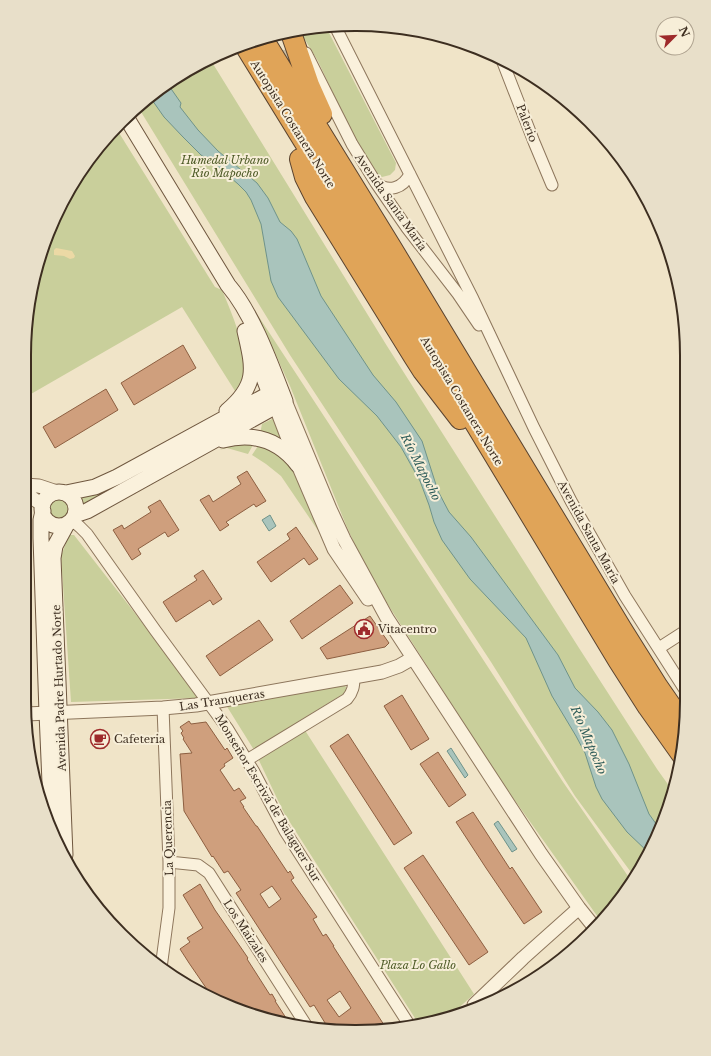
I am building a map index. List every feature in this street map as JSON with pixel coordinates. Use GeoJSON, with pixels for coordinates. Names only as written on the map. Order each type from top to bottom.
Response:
{"type":"FeatureCollection","features":[{"type":"Feature","properties":{"kind":"highway"},"geometry":{"type":"LineString","coordinates":[[292,37],[304,74],[340,151],[350,180]]}},
{"type":"Feature","properties":{"kind":"highway","name":"Autopista Costanera Norte"},"geometry":{"type":"LineString","coordinates":[[266,44],[575,553],[679,719]]}},
{"type":"Feature","properties":{"kind":"highway","name":"Autopista Costanera Norte"},"geometry":{"type":"LineString","coordinates":[[247,49],[627,674],[676,747]]}},
{"type":"Feature","properties":{"kind":"highway"},"geometry":{"type":"LineString","coordinates":[[300,159],[305,177],[315,197],[423,371],[479,442],[503,468]]}},
{"type":"Feature","properties":{"kind":"main road"},"geometry":{"type":"LineString","coordinates":[[130,123],[246,312],[262,345],[278,397]]}},
{"type":"Feature","properties":{"kind":"main road"},"geometry":{"type":"LineString","coordinates":[[228,284],[245,331],[278,397]]}},
{"type":"Feature","properties":{"kind":"main road"},"geometry":{"type":"LineString","coordinates":[[204,429],[238,401],[248,387],[252,364],[245,331]]}},
{"type":"Feature","properties":{"kind":"main road"},"geometry":{"type":"LineString","coordinates":[[278,397],[201,447],[71,520],[57,526],[47,521],[43,508],[46,499],[51,494],[96,487],[204,429],[278,397]]}},
{"type":"Feature","properties":{"kind":"main road"},"geometry":{"type":"LineString","coordinates":[[201,447],[242,436],[257,438],[269,441],[280,447],[287,452],[298,465]]}},
{"type":"Feature","properties":{"kind":"main road"},"geometry":{"type":"LineString","coordinates":[[62,492],[70,496],[76,505],[71,520]]}},
{"type":"Feature","properties":{"kind":"main road","name":"Avenida Padre Hurtado Norte"},"geometry":{"type":"LineString","coordinates":[[43,508],[41,520],[42,538],[53,713],[64,844]]}},
{"type":"Feature","properties":{"kind":"main road","name":"Avenida Padre Hurtado Norte"},"geometry":{"type":"LineString","coordinates":[[52,815],[53,558],[56,546],[71,520]]}},
{"type":"Feature","properties":{"kind":"street","name":"Avenida Santa María"},"geometry":{"type":"LineString","coordinates":[[338,32],[473,299],[547,454],[575,508],[625,596],[680,682]]}},
{"type":"Feature","properties":{"kind":"street","name":"Avenida Santa María"},"geometry":{"type":"LineString","coordinates":[[297,36],[352,144],[376,183],[407,228],[458,294],[504,364]]}},
{"type":"Feature","properties":{"kind":"street","name":"Palerio"},"geometry":{"type":"LineString","coordinates":[[505,67],[552,185]]}},
{"type":"Feature","properties":{"kind":"street"},"geometry":{"type":"LineString","coordinates":[[376,183],[384,188],[393,188],[404,183],[410,174]]}},
{"type":"Feature","properties":{"kind":"street"},"geometry":{"type":"LineString","coordinates":[[278,397],[298,465],[334,549],[371,604],[388,618]]}},
{"type":"Feature","properties":{"kind":"street"},"geometry":{"type":"LineString","coordinates":[[278,397],[344,539],[388,618],[541,854],[591,923]]}},
{"type":"Feature","properties":{"kind":"street"},"geometry":{"type":"LineString","coordinates":[[31,485],[62,492]]}},
{"type":"Feature","properties":{"kind":"street"},"geometry":{"type":"LineString","coordinates":[[31,497],[43,508]]}},
{"type":"Feature","properties":{"kind":"street","name":"Monseñor Escrivá de Balaguer Sur"},"geometry":{"type":"LineString","coordinates":[[71,520],[87,534],[227,728],[247,760],[285,831],[407,1021]]}},
{"type":"Feature","properties":{"kind":"street"},"geometry":{"type":"LineString","coordinates":[[658,648],[680,634]]}},
{"type":"Feature","properties":{"kind":"street","name":"Las Tranqueras"},"geometry":{"type":"LineString","coordinates":[[32,714],[163,708],[208,703],[382,672],[399,666],[413,658]]}},
{"type":"Feature","properties":{"kind":"street"},"geometry":{"type":"LineString","coordinates":[[247,760],[347,699],[352,693],[354,677]]}},
{"type":"Feature","properties":{"kind":"street","name":"La Querencia"},"geometry":{"type":"LineString","coordinates":[[162,961],[168,908],[169,862],[163,708]]}},
{"type":"Feature","properties":{"kind":"street","name":"Los Maizales"},"geometry":{"type":"LineString","coordinates":[[169,862],[198,865],[209,874],[303,1021]]}},
{"type":"Feature","properties":{"kind":"street"},"geometry":{"type":"LineString","coordinates":[[479,1001],[523,958],[579,908]]}},
{"type":"Feature","properties":{"kind":"green space"},"geometry":{"type":"Polygon","coordinates":[[[329,32],[396,163],[395,170],[390,175],[382,177],[375,174],[355,140],[318,61],[302,36],[329,32]]]}},
{"type":"Feature","properties":{"kind":"green space","name":"Humedal Urbano Río Mapocho"},"geometry":{"type":"Polygon","coordinates":[[[213,64],[387,346],[579,648],[669,785],[663,805],[647,844],[631,872],[575,796],[491,662],[290,355],[141,113],[175,86],[213,64]]]}},
{"type":"Feature","properties":{"kind":"green space"},"geometry":{"type":"Polygon","coordinates":[[[119,134],[215,287],[222,290],[230,308],[242,344],[244,356],[245,366],[243,377],[235,391],[182,307],[31,394],[31,356],[34,313],[37,292],[48,251],[64,212],[74,193],[98,158],[119,134]]]}},
{"type":"Feature","properties":{"kind":"green space"},"geometry":{"type":"Polygon","coordinates":[[[257,314],[563,782],[628,876],[613,898],[597,916],[501,781],[369,575],[346,525],[290,386],[257,314]]]}},
{"type":"Feature","properties":{"kind":"green space"},"geometry":{"type":"Polygon","coordinates":[[[275,414],[289,445],[260,434],[262,424],[272,419],[271,416],[275,414]]]}},
{"type":"Feature","properties":{"kind":"green space"},"geometry":{"type":"Polygon","coordinates":[[[209,434],[82,506],[79,497],[209,434]]]}},
{"type":"Feature","properties":{"kind":"green space"},"geometry":{"type":"Polygon","coordinates":[[[239,442],[253,445],[248,454],[227,448],[219,450],[239,442]]]}},
{"type":"Feature","properties":{"kind":"green space"},"geometry":{"type":"Polygon","coordinates":[[[259,442],[292,461],[336,557],[281,476],[252,455],[259,442]]]}},
{"type":"Feature","properties":{"kind":"green space"},"geometry":{"type":"Polygon","coordinates":[[[59,498],[67,501],[70,509],[67,517],[59,520],[51,517],[48,509],[51,501],[59,498]]]}},
{"type":"Feature","properties":{"kind":"green space"},"geometry":{"type":"Polygon","coordinates":[[[69,535],[74,535],[201,698],[71,702],[61,556],[69,535]]]}},
{"type":"Feature","properties":{"kind":"green space","name":"Plaza Lo Gallo"},"geometry":{"type":"Polygon","coordinates":[[[344,685],[346,687],[347,690],[345,693],[299,721],[474,994],[458,1009],[416,1019],[284,813],[254,750],[226,705],[344,685]]]}},
{"type":"Feature","properties":{"kind":"sand"},"geometry":{"type":"Polygon","coordinates":[[[56,248],[72,251],[75,256],[74,258],[70,259],[64,256],[54,255],[54,250],[56,248]]]}},
{"type":"Feature","properties":{"kind":"water","name":"Río Mapocho"},"geometry":{"type":"Polygon","coordinates":[[[171,89],[181,103],[180,107],[198,130],[218,151],[257,183],[268,198],[280,222],[291,231],[297,239],[321,296],[373,375],[396,402],[422,441],[438,491],[449,512],[471,537],[558,655],[575,688],[598,712],[612,730],[629,764],[649,814],[656,823],[645,849],[627,832],[602,799],[596,787],[585,753],[552,696],[526,638],[470,579],[442,540],[434,522],[420,481],[401,447],[377,416],[339,379],[278,297],[271,281],[261,224],[246,192],[216,165],[201,155],[164,117],[153,102],[171,89]]]}},
{"type":"Feature","properties":{"kind":"water"},"geometry":{"type":"Polygon","coordinates":[[[270,515],[276,526],[269,531],[262,520],[270,515]]]}},
{"type":"Feature","properties":{"kind":"water"},"geometry":{"type":"Polygon","coordinates":[[[451,748],[468,775],[465,778],[447,751],[451,748]]]}},
{"type":"Feature","properties":{"kind":"water"},"geometry":{"type":"Polygon","coordinates":[[[498,821],[517,849],[512,852],[494,824],[498,821]]]}},
{"type":"Feature","properties":{"kind":"building"},"geometry":{"type":"Polygon","coordinates":[[[183,345],[196,368],[134,405],[121,383],[183,345]]]}},
{"type":"Feature","properties":{"kind":"building"},"geometry":{"type":"Polygon","coordinates":[[[106,389],[118,410],[55,448],[43,427],[106,389]]]}},
{"type":"Feature","properties":{"kind":"building"},"geometry":{"type":"Polygon","coordinates":[[[247,471],[266,501],[256,507],[254,504],[226,522],[229,525],[220,531],[200,500],[209,495],[213,502],[241,484],[237,477],[247,471]]]}},
{"type":"Feature","properties":{"kind":"building"},"geometry":{"type":"Polygon","coordinates":[[[160,500],[179,530],[168,537],[165,532],[138,549],[141,554],[132,560],[113,530],[122,525],[124,529],[151,512],[148,507],[160,500]]]}},
{"type":"Feature","properties":{"kind":"building"},"geometry":{"type":"Polygon","coordinates":[[[296,527],[318,559],[309,565],[304,558],[271,582],[257,562],[290,539],[287,534],[296,527]]]}},
{"type":"Feature","properties":{"kind":"building"},"geometry":{"type":"Polygon","coordinates":[[[203,570],[222,599],[213,605],[210,600],[176,622],[163,602],[197,580],[194,576],[203,570]]]}},
{"type":"Feature","properties":{"kind":"building"},"geometry":{"type":"Polygon","coordinates":[[[340,585],[353,603],[302,639],[290,621],[340,585]]]}},
{"type":"Feature","properties":{"kind":"building","name":"Vitacentro"},"geometry":{"type":"Polygon","coordinates":[[[370,616],[389,643],[385,647],[327,659],[320,648],[370,616]]]}},
{"type":"Feature","properties":{"kind":"building"},"geometry":{"type":"Polygon","coordinates":[[[259,620],[273,640],[220,676],[206,656],[259,620]]]}},
{"type":"Feature","properties":{"kind":"building"},"geometry":{"type":"Polygon","coordinates":[[[402,695],[429,739],[411,750],[384,706],[402,695]]]}},
{"type":"Feature","properties":{"kind":"building"},"geometry":{"type":"Polygon","coordinates":[[[189,721],[191,724],[206,722],[225,750],[227,748],[233,758],[224,764],[225,766],[220,770],[234,791],[239,788],[246,798],[240,801],[243,807],[288,873],[290,871],[294,878],[291,880],[317,917],[313,919],[323,936],[326,934],[383,1023],[356,1025],[325,1023],[314,1005],[310,1007],[236,893],[241,890],[228,871],[224,873],[213,856],[212,857],[184,811],[180,754],[192,753],[183,739],[184,738],[181,733],[183,731],[180,727],[189,721]],[[272,886],[260,894],[269,908],[281,899],[272,886]],[[340,991],[327,1000],[339,1017],[351,1008],[340,991]]]}},
{"type":"Feature","properties":{"kind":"building","name":"Cafeteria"},"geometry":{"type":"Polygon","coordinates":[[[94,731],[104,731],[105,748],[95,748],[94,731]]]}},
{"type":"Feature","properties":{"kind":"building"},"geometry":{"type":"Polygon","coordinates":[[[348,734],[412,833],[394,845],[330,746],[348,734]]]}},
{"type":"Feature","properties":{"kind":"building"},"geometry":{"type":"Polygon","coordinates":[[[438,752],[466,795],[449,807],[420,764],[438,752]]]}},
{"type":"Feature","properties":{"kind":"building"},"geometry":{"type":"Polygon","coordinates":[[[473,812],[510,869],[512,867],[542,912],[524,924],[456,822],[473,812]]]}},
{"type":"Feature","properties":{"kind":"building"},"geometry":{"type":"Polygon","coordinates":[[[423,855],[488,952],[469,965],[404,868],[423,855]]]}},
{"type":"Feature","properties":{"kind":"building"},"geometry":{"type":"Polygon","coordinates":[[[200,884],[215,910],[248,958],[247,959],[270,995],[272,994],[286,1017],[251,1008],[207,989],[180,949],[190,942],[187,938],[203,928],[183,895],[200,884]]]}},
{"type":"Feature","properties":{"kind":"tunnel"},"geometry":{"type":"LineString","coordinates":[[283,50],[288,81]]}},
{"type":"Feature","properties":{"kind":"place","name":"Vitacentro"},"geometry":{"type":"Point","coordinates":[364,629]}},
{"type":"Feature","properties":{"kind":"place","name":"Cafeteria"},"geometry":{"type":"Point","coordinates":[100,739]}}]}
